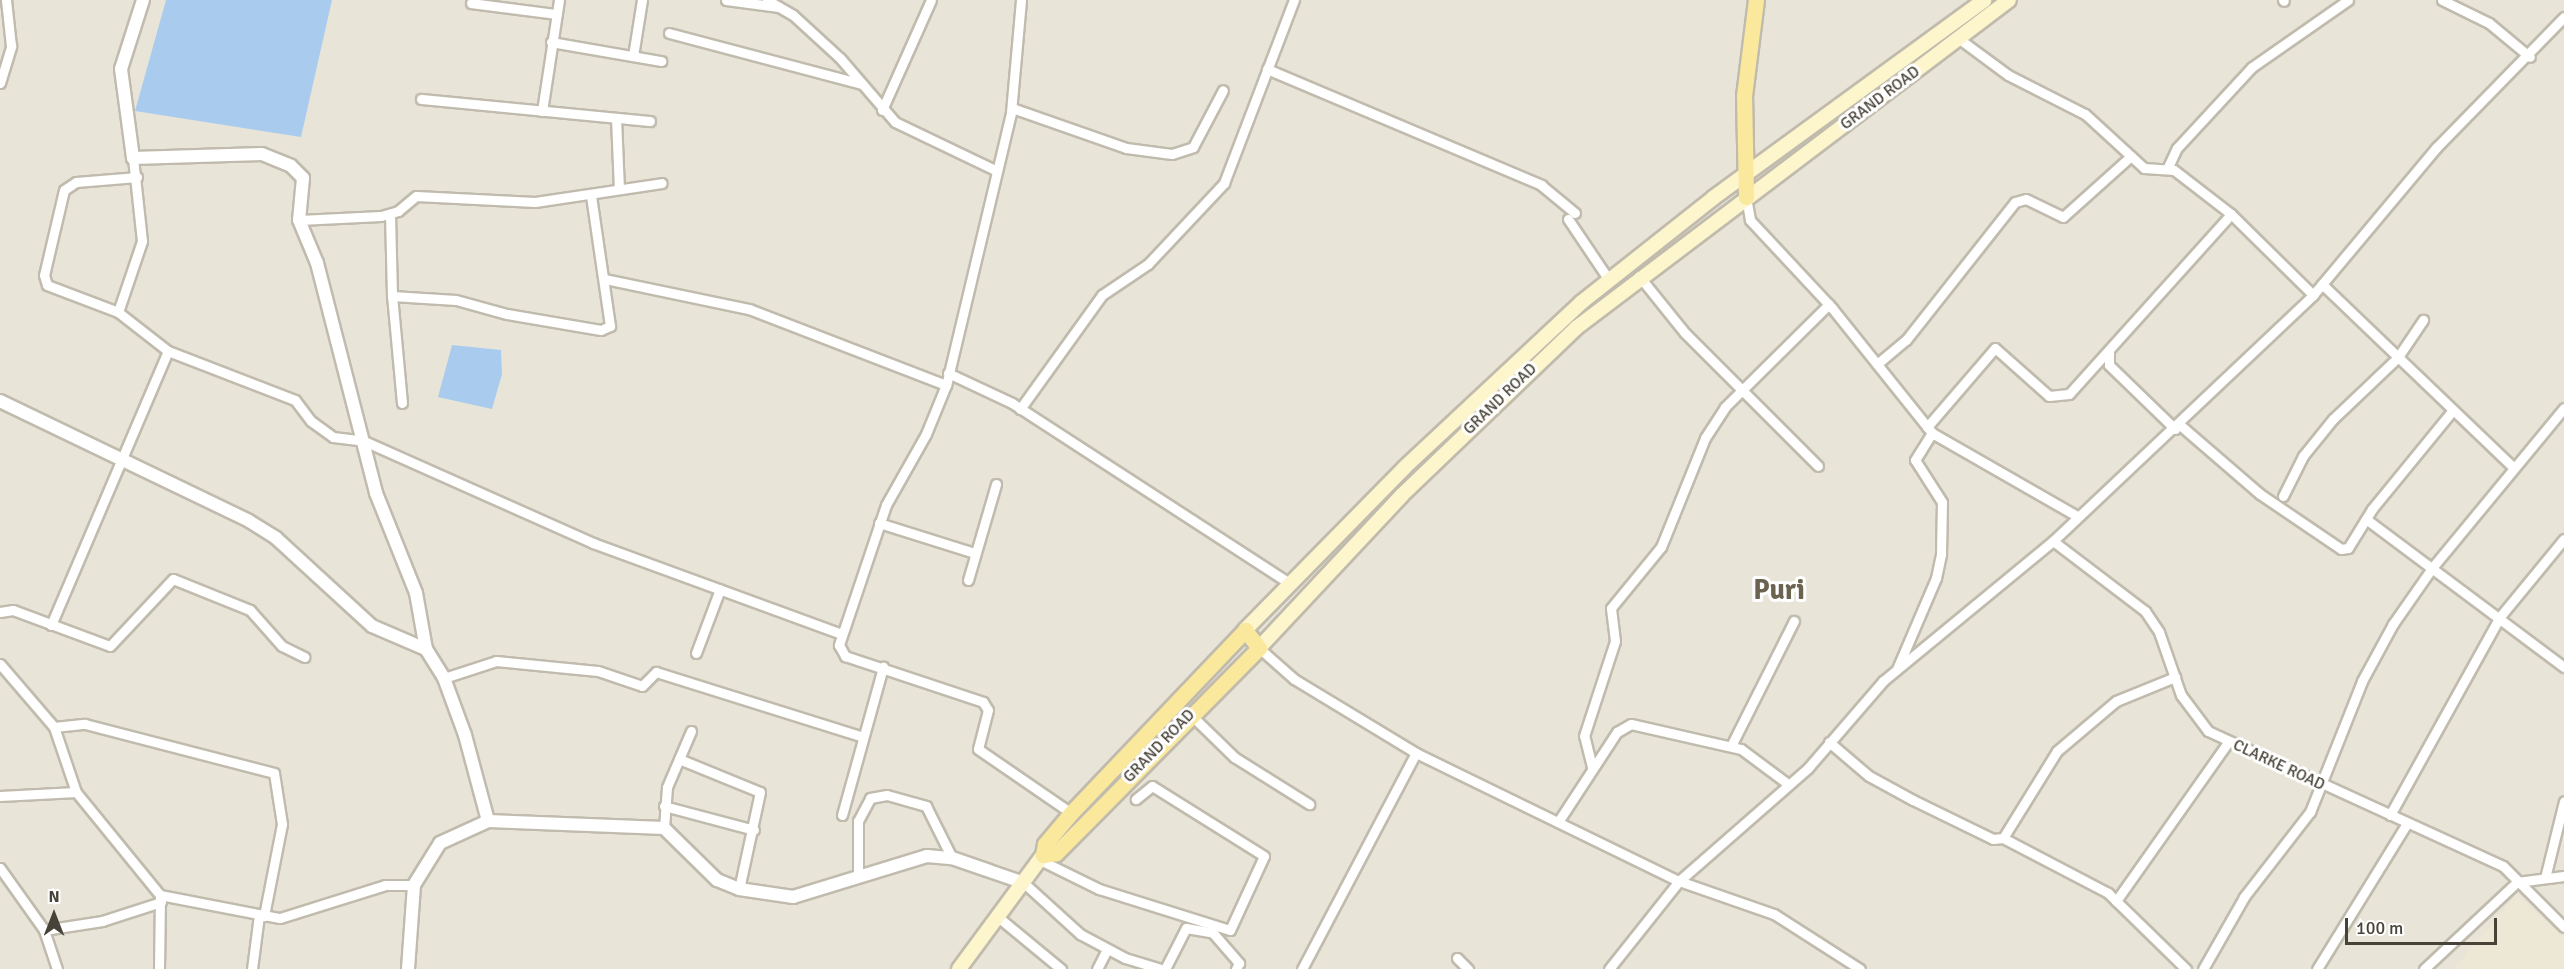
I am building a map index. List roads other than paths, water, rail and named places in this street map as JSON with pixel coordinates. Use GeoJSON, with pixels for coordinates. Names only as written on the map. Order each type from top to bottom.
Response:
{"type":"FeatureCollection","features":[{"type":"Feature","properties":{"kind":"main road"},"geometry":{"type":"LineString","coordinates":[[1746,197],[1744,96],[1756,0]]}},
{"type":"Feature","properties":{"kind":"main road","name":"GRAND ROAD"},"geometry":{"type":"LineString","coordinates":[[959,969],[1024,884],[1042,858],[1045,844],[1071,813],[1245,630],[1479,397],[1609,280],[1747,174],[1985,0]]}},
{"type":"Feature","properties":{"kind":"main road","name":"GRAND ROAD"},"geometry":{"type":"LineString","coordinates":[[1042,858],[1056,853],[1190,714],[1259,648],[1497,400],[1638,276],[2009,0]]}},
{"type":"Feature","properties":{"kind":"main road"},"geometry":{"type":"LineString","coordinates":[[1245,630],[1259,648]]}},
{"type":"Feature","properties":{"kind":"street"},"geometry":{"type":"LineString","coordinates":[[0,83],[11,46],[3,26],[6,0]]}},
{"type":"Feature","properties":{"kind":"street"},"geometry":{"type":"LineString","coordinates":[[118,312],[142,240],[137,177],[122,69],[143,0]]}},
{"type":"Feature","properties":{"kind":"street"},"geometry":{"type":"LineString","coordinates":[[542,111],[559,0]]}},
{"type":"Feature","properties":{"kind":"street"},"geometry":{"type":"LineString","coordinates":[[633,56],[642,0]]}},
{"type":"Feature","properties":{"kind":"street"},"geometry":{"type":"LineString","coordinates":[[726,0],[779,7]]}},
{"type":"Feature","properties":{"kind":"street"},"geometry":{"type":"LineString","coordinates":[[766,0],[779,7],[840,57],[882,110],[908,130],[995,170]]}},
{"type":"Feature","properties":{"kind":"street"},"geometry":{"type":"LineString","coordinates":[[882,110],[931,0]]}},
{"type":"Feature","properties":{"kind":"street"},"geometry":{"type":"LineString","coordinates":[[1021,0],[1012,108],[995,170],[946,385],[879,523],[841,633],[841,652],[982,702],[988,710],[978,749],[1071,813]]}},
{"type":"Feature","properties":{"kind":"street"},"geometry":{"type":"LineString","coordinates":[[1020,409],[1102,295],[1157,256],[1224,183],[1294,0]]}},
{"type":"Feature","properties":{"kind":"street"},"geometry":{"type":"LineString","coordinates":[[2168,166],[2177,148],[2252,67],[2348,0]]}},
{"type":"Feature","properties":{"kind":"street"},"geometry":{"type":"LineString","coordinates":[[2442,0],[2489,23],[2530,57]]}},
{"type":"Feature","properties":{"kind":"street"},"geometry":{"type":"LineString","coordinates":[[471,3],[556,14]]}},
{"type":"Feature","properties":{"kind":"street"},"geometry":{"type":"LineString","coordinates":[[1609,969],[1679,881],[1788,784],[1897,669],[2053,541],[2077,516],[2177,427],[2313,295],[2436,148],[2530,57],[2564,17]]}},
{"type":"Feature","properties":{"kind":"street"},"geometry":{"type":"LineString","coordinates":[[669,33],[862,84]]}},
{"type":"Feature","properties":{"kind":"street"},"geometry":{"type":"LineString","coordinates":[[1958,38],[2008,75],[2085,114],[2150,170],[2168,166],[2231,214],[2313,295]]}},
{"type":"Feature","properties":{"kind":"street"},"geometry":{"type":"LineString","coordinates":[[551,42],[661,61]]}},
{"type":"Feature","properties":{"kind":"street"},"geometry":{"type":"LineString","coordinates":[[1268,69],[1532,181],[1571,216],[1609,280]]}},
{"type":"Feature","properties":{"kind":"street"},"geometry":{"type":"LineString","coordinates":[[1012,108],[1126,148],[1172,154],[1192,147],[1223,90]]}},
{"type":"Feature","properties":{"kind":"street"},"geometry":{"type":"LineString","coordinates":[[421,99],[650,121]]}},
{"type":"Feature","properties":{"kind":"street"},"geometry":{"type":"LineString","coordinates":[[616,118],[619,189]]}},
{"type":"Feature","properties":{"kind":"street"},"geometry":{"type":"LineString","coordinates":[[133,158],[234,152],[274,157],[303,178],[299,220],[317,263],[393,544],[416,593],[426,649],[444,678],[488,821]]}},
{"type":"Feature","properties":{"kind":"street"},"geometry":{"type":"LineString","coordinates":[[1877,364],[1906,340],[2015,202],[2026,199],[2062,217],[2131,156]]}},
{"type":"Feature","properties":{"kind":"street"},"geometry":{"type":"LineString","coordinates":[[137,177],[68,185],[44,274],[53,288],[118,312],[168,351],[284,394],[320,430],[364,441],[593,543],[841,633]]}},
{"type":"Feature","properties":{"kind":"street"},"geometry":{"type":"LineString","coordinates":[[299,220],[390,214],[416,196],[535,202],[662,183]]}},
{"type":"Feature","properties":{"kind":"street"},"geometry":{"type":"LineString","coordinates":[[392,296],[456,300],[607,329],[605,279],[591,195]]}},
{"type":"Feature","properties":{"kind":"street"},"geometry":{"type":"LineString","coordinates":[[1746,197],[1750,220],[1829,304],[1930,430],[2077,516]]}},
{"type":"Feature","properties":{"kind":"street"},"geometry":{"type":"LineString","coordinates":[[390,214],[392,296],[402,403]]}},
{"type":"Feature","properties":{"kind":"street"},"geometry":{"type":"LineString","coordinates":[[1897,669],[1936,579],[1941,554],[1942,502],[1915,460],[1930,430],[1995,348],[2057,397],[2069,394],[2231,214]]}},
{"type":"Feature","properties":{"kind":"street"},"geometry":{"type":"LineString","coordinates":[[1638,276],[1685,333],[1743,387],[1818,466]]}},
{"type":"Feature","properties":{"kind":"street"},"geometry":{"type":"LineString","coordinates":[[605,279],[749,309],[946,385]]}},
{"type":"Feature","properties":{"kind":"street"},"geometry":{"type":"LineString","coordinates":[[2322,284],[2513,467]]}},
{"type":"Feature","properties":{"kind":"street"},"geometry":{"type":"LineString","coordinates":[[1592,767],[1584,736],[1615,641],[1611,608],[1652,561],[1705,438],[1743,387],[1829,304]]}},
{"type":"Feature","properties":{"kind":"street"},"geometry":{"type":"LineString","coordinates":[[2283,496],[2303,456],[2333,419],[2398,357],[2423,320]]}},
{"type":"Feature","properties":{"kind":"street"},"geometry":{"type":"LineString","coordinates":[[51,625],[168,351]]}},
{"type":"Feature","properties":{"kind":"street"},"geometry":{"type":"LineString","coordinates":[[2109,352],[2109,365],[2177,427],[2334,548],[2348,548],[2366,519],[2453,410]]}},
{"type":"Feature","properties":{"kind":"street"},"geometry":{"type":"LineString","coordinates":[[948,373],[1020,409],[1291,584]]}},
{"type":"Feature","properties":{"kind":"street"},"geometry":{"type":"LineString","coordinates":[[0,400],[123,457],[267,532],[372,626],[426,649]]}},
{"type":"Feature","properties":{"kind":"street"},"geometry":{"type":"LineString","coordinates":[[2203,969],[2244,897],[2323,786],[2373,659],[2432,568],[2564,408]]}},
{"type":"Feature","properties":{"kind":"street"},"geometry":{"type":"LineString","coordinates":[[968,579],[996,484]]}},
{"type":"Feature","properties":{"kind":"street"},"geometry":{"type":"LineString","coordinates":[[2366,519],[2563,664]]}},
{"type":"Feature","properties":{"kind":"street"},"geometry":{"type":"LineString","coordinates":[[879,523],[975,553]]}},
{"type":"Feature","properties":{"kind":"street"},"geometry":{"type":"LineString","coordinates":[[2390,815],[2499,618],[2564,539]]}},
{"type":"Feature","properties":{"kind":"street","name":"CLARKE ROAD"},"geometry":{"type":"LineString","coordinates":[[2053,541],[2145,611],[2191,714],[2228,742],[2503,866],[2564,927]]}},
{"type":"Feature","properties":{"kind":"street"},"geometry":{"type":"LineString","coordinates":[[0,612],[8,609],[114,645],[173,579],[250,610],[282,646],[305,657]]}},
{"type":"Feature","properties":{"kind":"street"},"geometry":{"type":"LineString","coordinates":[[696,653],[720,589]]}},
{"type":"Feature","properties":{"kind":"street"},"geometry":{"type":"LineString","coordinates":[[1731,746],[1794,621]]}},
{"type":"Feature","properties":{"kind":"street"},"geometry":{"type":"LineString","coordinates":[[1259,648],[1294,679],[1416,753],[1679,881],[1774,914],[1860,969]]}},
{"type":"Feature","properties":{"kind":"street"},"geometry":{"type":"LineString","coordinates":[[444,678],[496,661],[598,671],[642,686],[656,672],[860,736]]}},
{"type":"Feature","properties":{"kind":"street"},"geometry":{"type":"LineString","coordinates":[[0,664],[54,727],[76,792],[160,898],[159,969]]}},
{"type":"Feature","properties":{"kind":"street"},"geometry":{"type":"LineString","coordinates":[[842,815],[860,736],[883,667]]}},
{"type":"Feature","properties":{"kind":"street"},"geometry":{"type":"LineString","coordinates":[[2003,838],[2057,751],[2116,701],[2175,677]]}},
{"type":"Feature","properties":{"kind":"street"},"geometry":{"type":"LineString","coordinates":[[1190,714],[1234,757],[1309,804]]}},
{"type":"Feature","properties":{"kind":"street"},"geometry":{"type":"LineString","coordinates":[[54,727],[85,724],[274,773],[282,824],[252,969]]}},
{"type":"Feature","properties":{"kind":"street"},"geometry":{"type":"LineString","coordinates":[[1558,822],[1617,732],[1631,724],[1731,746],[1749,753],[1788,784]]}},
{"type":"Feature","properties":{"kind":"street"},"geometry":{"type":"LineString","coordinates":[[664,828],[664,806],[691,731]]}},
{"type":"Feature","properties":{"kind":"street"},"geometry":{"type":"LineString","coordinates":[[1829,742],[1869,776],[1992,840],[2003,838],[2116,901],[2186,969]]}},
{"type":"Feature","properties":{"kind":"street"},"geometry":{"type":"LineString","coordinates":[[2116,901],[2228,742]]}},
{"type":"Feature","properties":{"kind":"street"},"geometry":{"type":"LineString","coordinates":[[1302,969],[1416,753]]}},
{"type":"Feature","properties":{"kind":"street"},"geometry":{"type":"LineString","coordinates":[[680,759],[760,792],[754,830],[739,890]]}},
{"type":"Feature","properties":{"kind":"street"},"geometry":{"type":"LineString","coordinates":[[1042,858],[1099,889],[1230,930],[1264,856],[1152,786],[1136,799]]}},
{"type":"Feature","properties":{"kind":"street"},"geometry":{"type":"LineString","coordinates":[[0,796],[76,792]]}},
{"type":"Feature","properties":{"kind":"street"},"geometry":{"type":"LineString","coordinates":[[858,875],[858,821],[870,798],[887,795],[926,806],[952,858]]}},
{"type":"Feature","properties":{"kind":"street"},"geometry":{"type":"LineString","coordinates":[[2545,878],[2564,801]]}},
{"type":"Feature","properties":{"kind":"street"},"geometry":{"type":"LineString","coordinates":[[664,806],[754,830]]}},
{"type":"Feature","properties":{"kind":"street"},"geometry":{"type":"LineString","coordinates":[[408,969],[414,885],[440,843],[488,821],[664,828],[717,880],[739,890],[793,897],[858,875],[927,856],[952,858],[1024,884],[1080,934],[1107,948],[1160,969]]}},
{"type":"Feature","properties":{"kind":"street"},"geometry":{"type":"LineString","coordinates":[[2317,969],[2407,823]]}},
{"type":"Feature","properties":{"kind":"street"},"geometry":{"type":"LineString","coordinates":[[0,867],[44,930],[57,969]]}},
{"type":"Feature","properties":{"kind":"street"},"geometry":{"type":"LineString","coordinates":[[2424,969],[2517,882],[2564,876]]}},
{"type":"Feature","properties":{"kind":"street"},"geometry":{"type":"LineString","coordinates":[[44,930],[102,921],[160,898],[262,915],[297,914],[385,885],[414,885]]}},
{"type":"Feature","properties":{"kind":"street"},"geometry":{"type":"LineString","coordinates":[[998,917],[1061,969]]}},
{"type":"Feature","properties":{"kind":"street"},"geometry":{"type":"LineString","coordinates":[[1165,969],[1186,928],[1213,933],[1239,963],[1236,969]]}},
{"type":"Feature","properties":{"kind":"street"},"geometry":{"type":"LineString","coordinates":[[1097,969],[1107,948]]}},
{"type":"Feature","properties":{"kind":"street"},"geometry":{"type":"LineString","coordinates":[[1457,958],[1468,969]]}},
{"type":"Feature","properties":{"kind":"water"},"geometry":{"type":"Polygon","coordinates":[[[166,0],[332,0],[301,137],[135,111],[166,0]]]}},
{"type":"Feature","properties":{"kind":"water"},"geometry":{"type":"Polygon","coordinates":[[[452,345],[501,350],[502,374],[492,409],[438,397],[452,345]]]}},
{"type":"Feature","properties":{"kind":"district","name":"Puri"},"geometry":{"type":"Point","coordinates":[1779,590]}}]}
